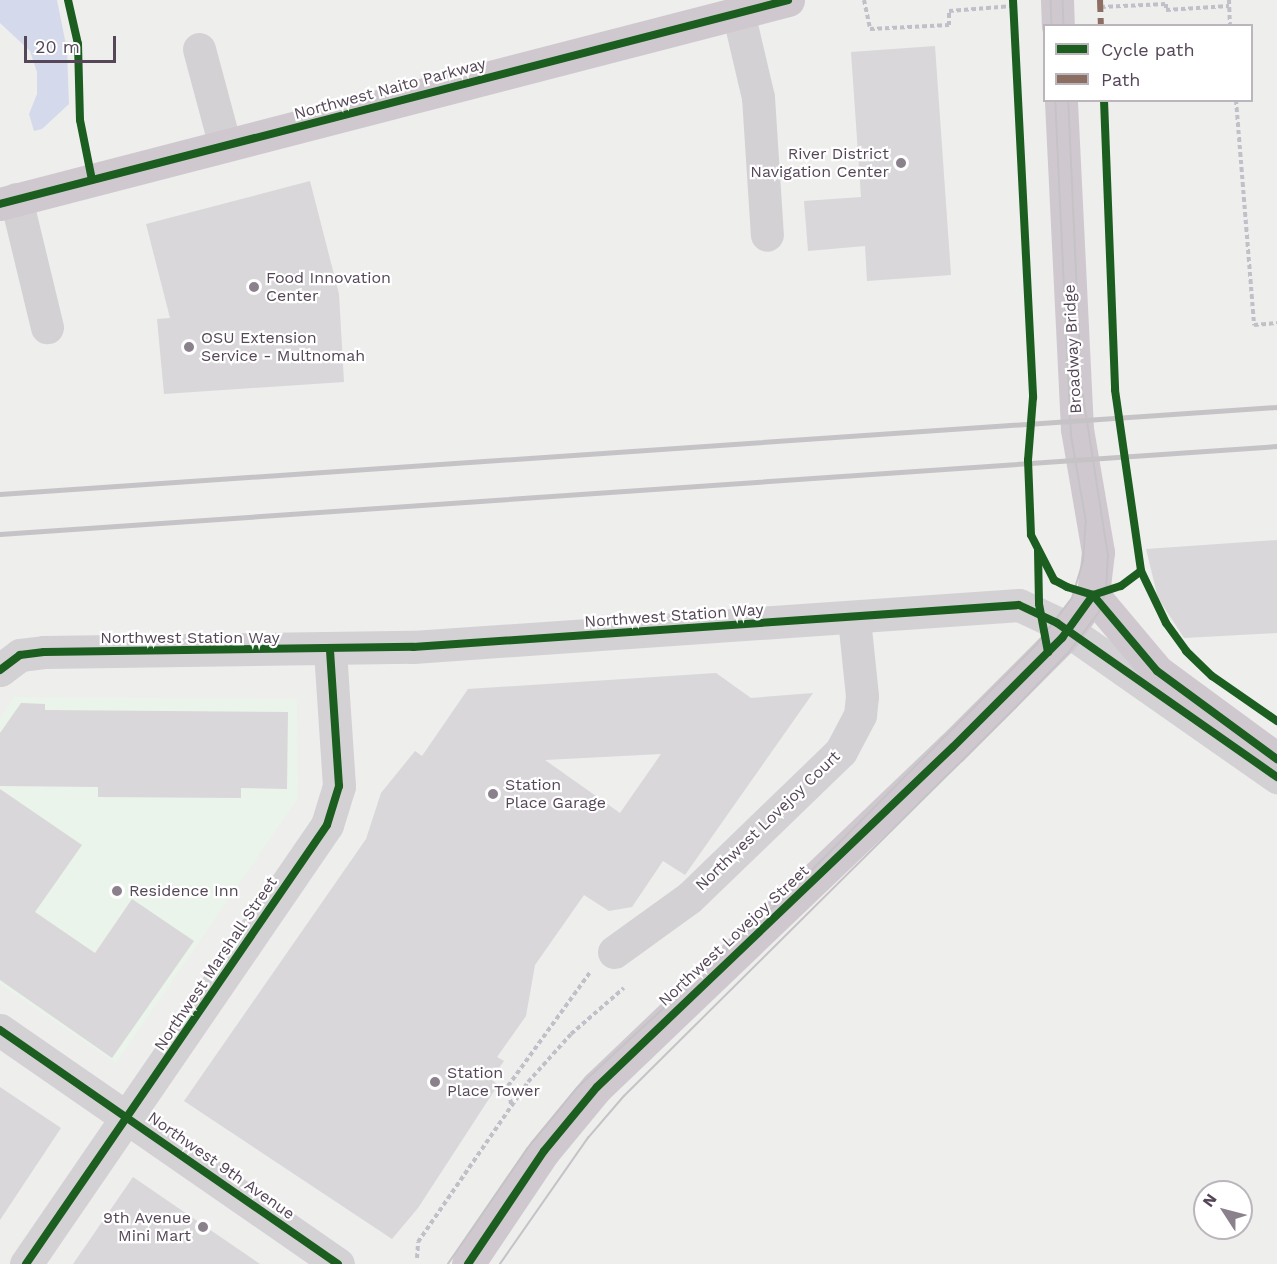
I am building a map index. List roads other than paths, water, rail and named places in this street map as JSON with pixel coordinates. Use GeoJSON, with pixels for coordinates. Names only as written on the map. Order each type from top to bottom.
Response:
{"type":"FeatureCollection","features":[{"type":"Feature","properties":{"kind":"main road","name":"Northwest Naito Parkway"},"geometry":{"type":"LineString","coordinates":[[8,202],[225,146],[732,8],[788,0]]}},
{"type":"Feature","properties":{"kind":"main road"},"geometry":{"type":"LineString","coordinates":[[1057,0],[1058,24]]}},
{"type":"Feature","properties":{"kind":"main road","name":"Broadway Bridge"},"geometry":{"type":"LineString","coordinates":[[1061,102],[1077,429],[1098,552],[1093,595]]}},
{"type":"Feature","properties":{"kind":"main road"},"geometry":{"type":"LineString","coordinates":[[1093,595],[1157,671],[1277,759]]}},
{"type":"Feature","properties":{"kind":"main road","name":"Northwest Lovejoy Street"},"geometry":{"type":"LineString","coordinates":[[468,1264],[566,1122],[654,1030],[952,748],[1062,638],[1093,595]]}},
{"type":"Feature","properties":{"kind":"street"},"geometry":{"type":"LineString","coordinates":[[732,8],[758,97],[767,234]]}},
{"type":"Feature","properties":{"kind":"street"},"geometry":{"type":"LineString","coordinates":[[199,49],[225,146]]}},
{"type":"Feature","properties":{"kind":"street"},"geometry":{"type":"LineString","coordinates":[[8,202],[47,327]]}},
{"type":"Feature","properties":{"kind":"street","name":"Northwest Station Way"},"geometry":{"type":"LineString","coordinates":[[10,663],[330,651],[854,618],[1010,605],[1033,610],[1277,777]]}},
{"type":"Feature","properties":{"kind":"street","name":"Northwest Lovejoy Court"},"geometry":{"type":"LineString","coordinates":[[614,952],[689,898],[841,751],[860,715],[862,696],[854,618]]}},
{"type":"Feature","properties":{"kind":"street","name":"Northwest Marshall Street"},"geometry":{"type":"LineString","coordinates":[[26,1264],[128,1117],[336,805],[330,651]]}},
{"type":"Feature","properties":{"kind":"street","name":"Northwest 9th Avenue"},"geometry":{"type":"LineString","coordinates":[[0,1030],[338,1264]]}},
{"type":"Feature","properties":{"kind":"tram line"},"geometry":{"type":"LineString","coordinates":[[1051,0],[1052,24]]}},
{"type":"Feature","properties":{"kind":"tram line"},"geometry":{"type":"LineString","coordinates":[[1063,0],[1064,24]]}},
{"type":"Feature","properties":{"kind":"tram line"},"geometry":{"type":"LineString","coordinates":[[448,1264],[527,1149],[578,1087],[789,893],[1037,644],[1072,598],[1083,561],[1086,522],[1071,436],[1055,102]]}},
{"type":"Feature","properties":{"kind":"tram line"},"geometry":{"type":"LineString","coordinates":[[500,1264],[588,1138],[624,1096],[1016,707],[1069,652],[1099,612],[1106,591],[1108,556],[1081,383],[1068,102]]}},
{"type":"Feature","properties":{"kind":"railway"},"geometry":{"type":"LineString","coordinates":[[0,494],[1277,407]]}},
{"type":"Feature","properties":{"kind":"railway"},"geometry":{"type":"LineString","coordinates":[[0,534],[1277,446]]}},
{"type":"Feature","properties":{"kind":"place","name":"River District Navigation Center"},"geometry":{"type":"Point","coordinates":[901,163]}},
{"type":"Feature","properties":{"kind":"place","name":"Food Innovation Center"},"geometry":{"type":"Point","coordinates":[254,287]}},
{"type":"Feature","properties":{"kind":"place","name":"OSU Extension Service - Multnomah"},"geometry":{"type":"Point","coordinates":[189,347]}},
{"type":"Feature","properties":{"kind":"place","name":"Station Place Garage"},"geometry":{"type":"Point","coordinates":[493,794]}},
{"type":"Feature","properties":{"kind":"place","name":"Residence Inn"},"geometry":{"type":"Point","coordinates":[117,891]}},
{"type":"Feature","properties":{"kind":"place","name":"Station Place Tower"},"geometry":{"type":"Point","coordinates":[435,1082]}},
{"type":"Feature","properties":{"kind":"place","name":"9th Avenue Mini Mart"},"geometry":{"type":"Point","coordinates":[203,1227]}}]}
